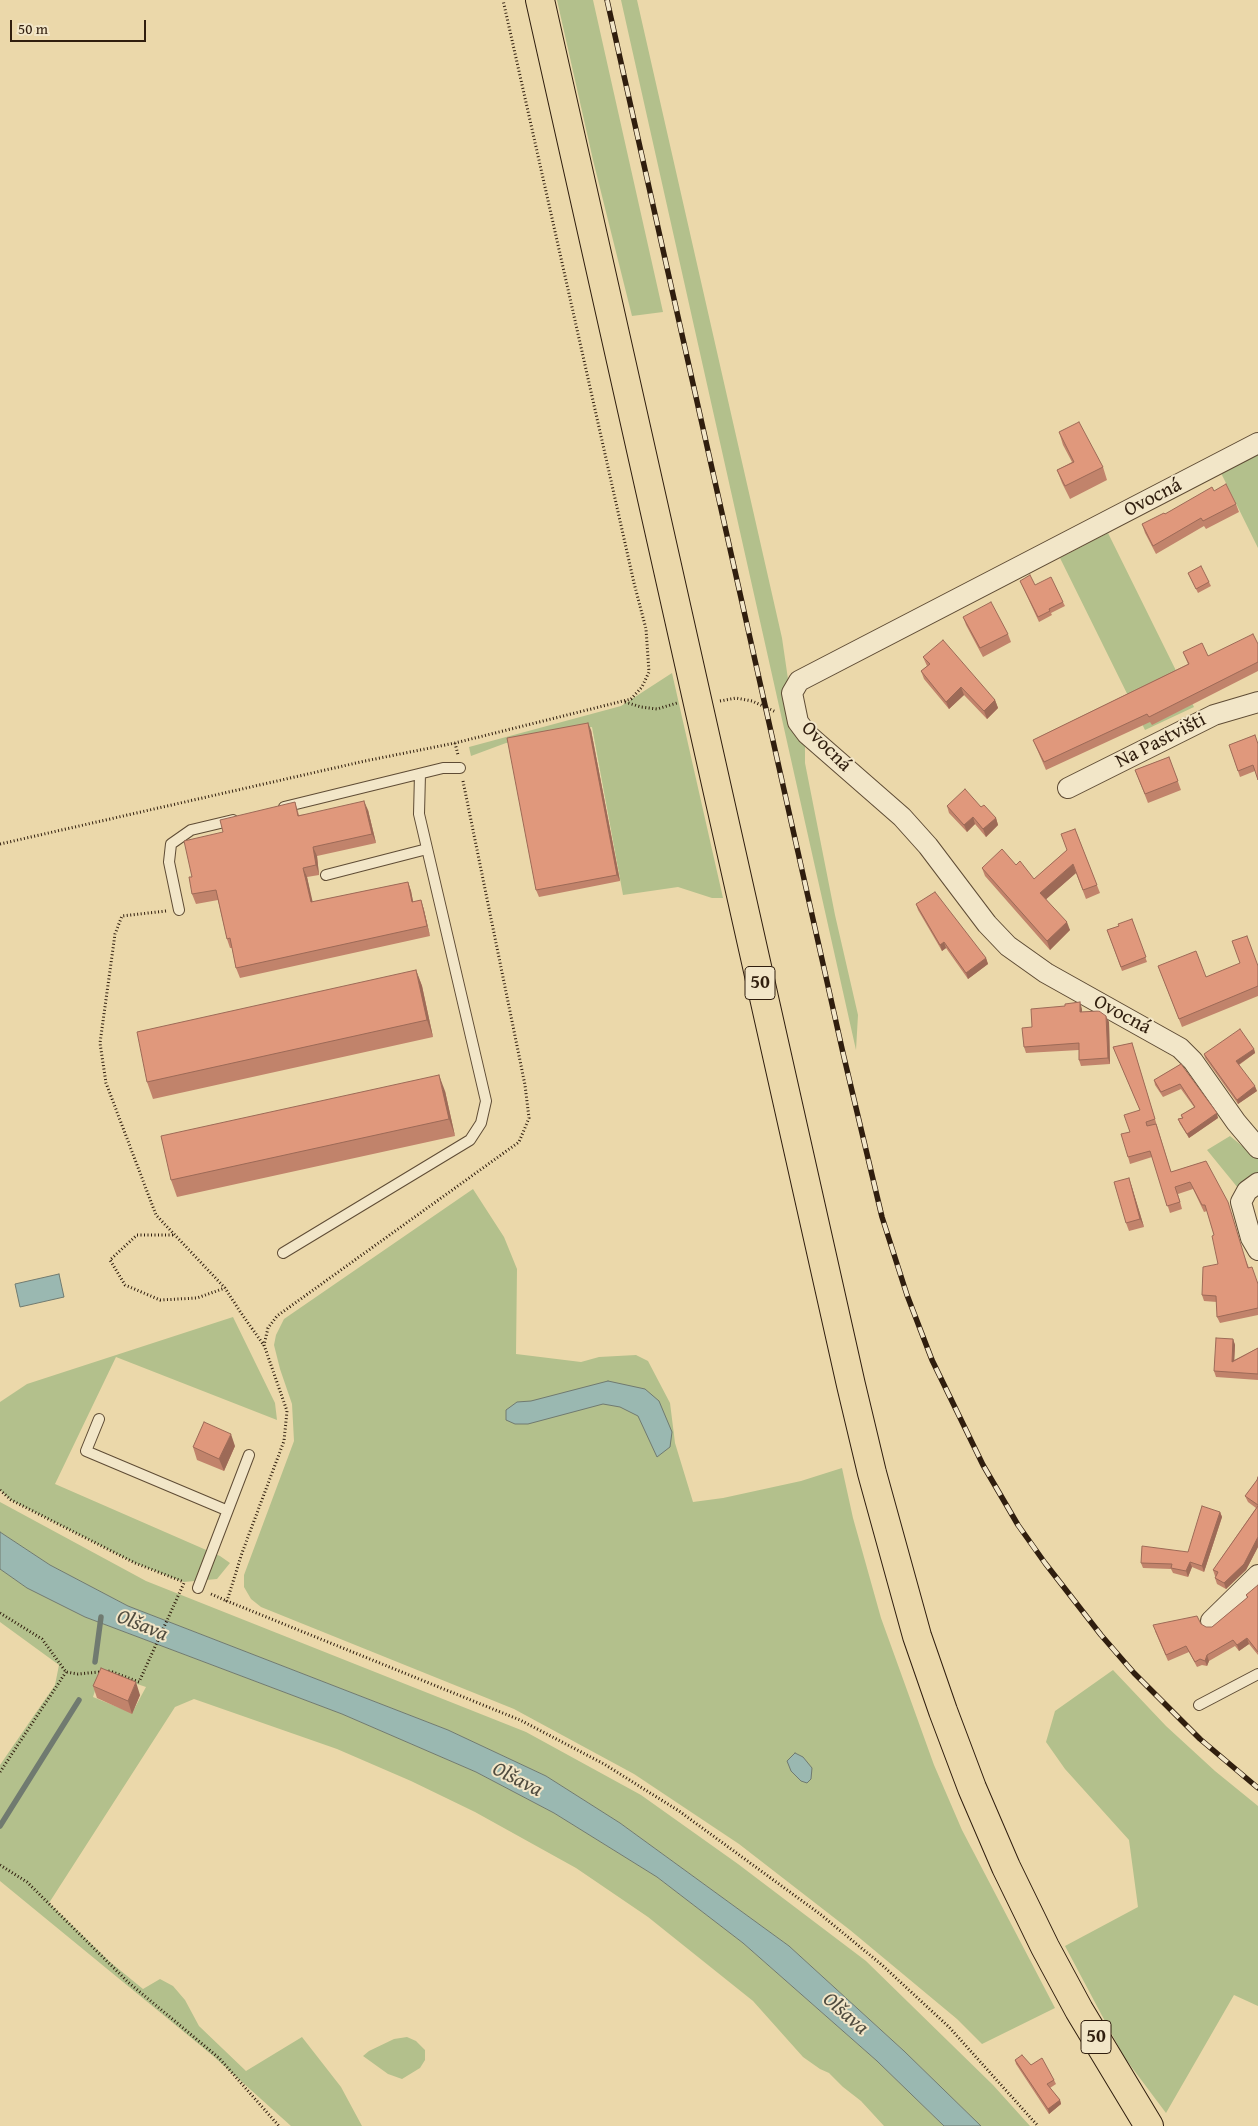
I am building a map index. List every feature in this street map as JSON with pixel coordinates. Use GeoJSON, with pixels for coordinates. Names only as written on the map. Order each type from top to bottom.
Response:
{"type":"FeatureCollection","features":[{"type":"Feature","properties":{"kind":"main road","name":"50"},"geometry":{"type":"LineString","coordinates":[[540,0],[850,1385],[874,1482],[914,1627],[972,1788],[1014,1884],[1045,1947],[1080,2010],[1149,2126]]}},
{"type":"Feature","properties":{"kind":"street","name":"Ovocná"},"geometry":{"type":"LineString","coordinates":[[1258,443],[798,681],[792,693],[798,722],[807,734],[902,817],[928,846],[987,924],[1008,946],[1046,973],[1180,1048],[1193,1061],[1236,1122],[1258,1148]]}},
{"type":"Feature","properties":{"kind":"street","name":"Na Pastvišti"},"geometry":{"type":"LineString","coordinates":[[1068,788],[1214,715],[1258,702]]}},
{"type":"Feature","properties":{"kind":"street"},"geometry":{"type":"LineString","coordinates":[[1258,1183],[1247,1191],[1241,1202],[1251,1238],[1258,1250]]}},
{"type":"Feature","properties":{"kind":"street"},"geometry":{"type":"LineString","coordinates":[[1211,1621],[1258,1575]]}},
{"type":"Feature","properties":{"kind":"lane"},"geometry":{"type":"LineString","coordinates":[[277,809],[443,768],[460,768]]}},
{"type":"Feature","properties":{"kind":"lane"},"geometry":{"type":"LineString","coordinates":[[283,1253],[470,1140],[481,1123],[486,1101],[419,814],[420,774]]}},
{"type":"Feature","properties":{"kind":"lane"},"geometry":{"type":"LineString","coordinates":[[179,910],[169,862],[171,844],[191,830],[248,816]]}},
{"type":"Feature","properties":{"kind":"lane"},"geometry":{"type":"LineString","coordinates":[[326,875],[427,848]]}},
{"type":"Feature","properties":{"kind":"lane"},"geometry":{"type":"LineString","coordinates":[[99,1420],[86,1451],[226,1510]]}},
{"type":"Feature","properties":{"kind":"lane"},"geometry":{"type":"LineString","coordinates":[[198,1588],[226,1510],[249,1454]]}},
{"type":"Feature","properties":{"kind":"lane"},"geometry":{"type":"LineString","coordinates":[[1198,1706],[1258,1674]]}},
{"type":"Feature","properties":{"kind":"path"},"geometry":{"type":"LineString","coordinates":[[0,844],[455,743],[631,699],[642,688],[649,672],[646,629],[634,583],[503,0]]}},
{"type":"Feature","properties":{"kind":"path"},"geometry":{"type":"LineString","coordinates":[[264,1345],[268,1328],[277,1316],[519,1142],[529,1118],[455,743]]}},
{"type":"Feature","properties":{"kind":"path"},"geometry":{"type":"LineString","coordinates":[[179,910],[122,916],[116,934],[100,1043],[106,1083],[156,1215],[225,1288],[264,1345],[287,1411],[284,1442],[242,1553],[227,1601],[520,1720],[604,1764],[679,1811],[820,1914],[882,1965],[949,2027],[1038,2126]]}},
{"type":"Feature","properties":{"kind":"path"},"geometry":{"type":"LineString","coordinates":[[174,1235],[137,1235],[110,1260],[125,1285],[160,1300],[197,1298],[225,1288]]}},
{"type":"Feature","properties":{"kind":"path"},"geometry":{"type":"LineString","coordinates":[[0,1490],[11,1500],[135,1563],[184,1582]]}},
{"type":"Feature","properties":{"kind":"path"},"geometry":{"type":"LineString","coordinates":[[0,1613],[42,1639],[66,1672],[78,1674],[110,1671],[139,1682],[178,1594]]}},
{"type":"Feature","properties":{"kind":"path"},"geometry":{"type":"LineString","coordinates":[[0,1772],[66,1672]]}},
{"type":"Feature","properties":{"kind":"path"},"geometry":{"type":"LineString","coordinates":[[0,1864],[27,1882],[128,1982],[219,2058],[279,2126]]}},
{"type":"Feature","properties":{"kind":"green space"},"geometry":{"type":"Polygon","coordinates":[[[557,0],[593,0],[663,312],[632,316],[593,160],[557,0]]]}},
{"type":"Feature","properties":{"kind":"green space"},"geometry":{"type":"Polygon","coordinates":[[[621,0],[637,0],[782,638],[796,734],[805,741],[805,763],[835,915],[858,1015],[856,1050],[621,0]]]}},
{"type":"Feature","properties":{"kind":"green space"},"geometry":{"type":"Polygon","coordinates":[[[1258,451],[1258,548],[1220,471],[1258,451]]]}},
{"type":"Feature","properties":{"kind":"green space"},"geometry":{"type":"Polygon","coordinates":[[[1108,533],[1194,707],[1145,730],[1060,558],[1108,533]]]}},
{"type":"Feature","properties":{"kind":"green space"},"geometry":{"type":"Polygon","coordinates":[[[672,673],[723,898],[712,898],[678,887],[623,895],[592,727],[506,743],[471,756],[469,747],[621,706],[672,673]]]}},
{"type":"Feature","properties":{"kind":"green space"},"geometry":{"type":"Polygon","coordinates":[[[1230,1136],[1258,1159],[1258,1172],[1238,1188],[1207,1150],[1230,1136]]]}},
{"type":"Feature","properties":{"kind":"green space"},"geometry":{"type":"Polygon","coordinates":[[[473,1189],[504,1237],[517,1269],[516,1354],[581,1362],[599,1357],[636,1355],[648,1361],[670,1403],[675,1443],[693,1502],[723,1498],[801,1481],[842,1468],[853,1518],[881,1618],[934,1765],[962,1830],[1055,2008],[982,2044],[957,2019],[850,1930],[739,1844],[634,1774],[514,1709],[261,1607],[251,1599],[244,1587],[244,1575],[294,1441],[292,1404],[274,1345],[276,1335],[284,1319],[473,1189]]]}},
{"type":"Feature","properties":{"kind":"green space"},"geometry":{"type":"Polygon","coordinates":[[[233,1317],[275,1403],[277,1420],[116,1357],[55,1484],[220,1556],[230,1563],[217,1579],[184,1582],[135,1563],[11,1500],[0,1490],[0,1402],[27,1384],[233,1317]]]}},
{"type":"Feature","properties":{"kind":"green space"},"geometry":{"type":"Polygon","coordinates":[[[0,1502],[146,1581],[526,1732],[641,1795],[738,1864],[866,1961],[993,2085],[1030,2126],[981,2126],[904,2051],[789,1946],[620,1823],[546,1776],[448,1730],[128,1606],[50,1565],[0,1532],[0,1502]]]}},
{"type":"Feature","properties":{"kind":"green space"},"geometry":{"type":"Polygon","coordinates":[[[0,1569],[27,1588],[85,1617],[342,1714],[476,1772],[554,1813],[657,1877],[743,1943],[877,2061],[944,2126],[884,2126],[861,2101],[829,2073],[803,2057],[753,2001],[648,1917],[576,1868],[475,1812],[411,1781],[337,1749],[194,1699],[175,1707],[49,1903],[110,1962],[143,1989],[160,1979],[173,1986],[185,2000],[199,2026],[246,2071],[302,2037],[341,2087],[362,2126],[291,2126],[212,2055],[0,1881],[0,1765],[55,1685],[59,1665],[0,1622],[0,1569]],[[101,1672],[93,1697],[132,1713],[146,1687],[101,1672]]]}},
{"type":"Feature","properties":{"kind":"green space"},"geometry":{"type":"Polygon","coordinates":[[[1113,1670],[1166,1726],[1215,1771],[1258,1806],[1258,2006],[1234,1995],[1166,2113],[1124,2057],[1065,1946],[1138,1907],[1129,1840],[1065,1769],[1046,1742],[1055,1711],[1113,1670]]]}},
{"type":"Feature","properties":{"kind":"green space"},"geometry":{"type":"Polygon","coordinates":[[[407,2037],[416,2041],[425,2050],[425,2060],[420,2068],[402,2079],[388,2074],[363,2056],[394,2039],[407,2037]]]}},
{"type":"Feature","properties":{"kind":"water"},"geometry":{"type":"Polygon","coordinates":[[[59,1274],[64,1297],[20,1307],[15,1284],[59,1274]]]}},
{"type":"Feature","properties":{"kind":"water"},"geometry":{"type":"Polygon","coordinates":[[[608,1381],[645,1389],[659,1401],[672,1432],[670,1447],[657,1457],[638,1416],[620,1407],[603,1404],[528,1424],[515,1424],[506,1420],[506,1410],[517,1402],[531,1401],[608,1381]]]}},
{"type":"Feature","properties":{"kind":"water","name":"Olšava"},"geometry":{"type":"Polygon","coordinates":[[[0,1532],[50,1565],[128,1606],[448,1730],[546,1776],[620,1823],[789,1946],[904,2051],[981,2126],[944,2126],[877,2061],[743,1943],[657,1877],[554,1813],[476,1772],[342,1714],[85,1617],[27,1588],[0,1569],[0,1532]]]}},
{"type":"Feature","properties":{"kind":"water"},"geometry":{"type":"Polygon","coordinates":[[[795,1753],[803,1757],[812,1768],[811,1779],[807,1783],[801,1781],[791,1771],[787,1761],[795,1753]]]}},
{"type":"Feature","properties":{"kind":"building"},"geometry":{"type":"Polygon","coordinates":[[[1079,422],[1103,467],[1065,486],[1057,470],[1074,462],[1059,432],[1079,422]]]}},
{"type":"Feature","properties":{"kind":"building"},"geometry":{"type":"Polygon","coordinates":[[[1226,484],[1236,504],[1203,521],[1201,518],[1153,546],[1142,524],[1165,514],[1212,487],[1214,491],[1226,484]]]}},
{"type":"Feature","properties":{"kind":"building"},"geometry":{"type":"Polygon","coordinates":[[[1201,566],[1209,582],[1196,589],[1188,573],[1201,566]]]}},
{"type":"Feature","properties":{"kind":"building"},"geometry":{"type":"Polygon","coordinates":[[[1030,575],[1035,585],[1051,577],[1063,602],[1038,617],[1020,581],[1030,575]]]}},
{"type":"Feature","properties":{"kind":"building"},"geometry":{"type":"Polygon","coordinates":[[[991,602],[1008,634],[980,648],[963,617],[991,602]]]}},
{"type":"Feature","properties":{"kind":"building"},"geometry":{"type":"Polygon","coordinates":[[[1253,634],[1258,644],[1258,662],[1149,717],[1147,714],[1044,762],[1033,740],[1189,664],[1183,652],[1202,643],[1208,656],[1253,634]]]}},
{"type":"Feature","properties":{"kind":"building"},"geometry":{"type":"Polygon","coordinates":[[[943,640],[995,700],[984,711],[961,687],[946,702],[921,671],[930,664],[923,657],[943,640]]]}},
{"type":"Feature","properties":{"kind":"building"},"geometry":{"type":"Polygon","coordinates":[[[588,723],[617,875],[536,890],[507,738],[588,723]]]}},
{"type":"Feature","properties":{"kind":"building"},"geometry":{"type":"Polygon","coordinates":[[[1255,735],[1258,744],[1258,780],[1253,765],[1238,771],[1229,745],[1255,735]]]}},
{"type":"Feature","properties":{"kind":"building"},"geometry":{"type":"Polygon","coordinates":[[[1169,757],[1178,781],[1145,794],[1135,770],[1169,757]]]}},
{"type":"Feature","properties":{"kind":"building"},"geometry":{"type":"Polygon","coordinates":[[[965,789],[981,807],[984,805],[996,818],[983,829],[973,817],[964,825],[947,806],[965,789]]]}},
{"type":"Feature","properties":{"kind":"building"},"geometry":{"type":"Polygon","coordinates":[[[364,801],[372,834],[313,847],[316,865],[303,868],[311,902],[408,882],[412,902],[421,900],[427,926],[236,968],[230,938],[227,939],[216,890],[192,894],[189,877],[192,877],[184,841],[223,832],[220,820],[295,802],[298,816],[364,801]]]}},
{"type":"Feature","properties":{"kind":"building"},"geometry":{"type":"Polygon","coordinates":[[[1075,829],[1097,885],[1083,890],[1073,864],[1040,893],[1067,922],[1047,941],[982,868],[1002,849],[1016,865],[1020,861],[1034,879],[1067,850],[1061,834],[1075,829]]]}},
{"type":"Feature","properties":{"kind":"building"},"geometry":{"type":"Polygon","coordinates":[[[935,892],[986,958],[966,973],[944,942],[940,945],[916,904],[935,892]]]}},
{"type":"Feature","properties":{"kind":"building"},"geometry":{"type":"Polygon","coordinates":[[[1132,919],[1146,957],[1121,967],[1107,930],[1132,919]]]}},
{"type":"Feature","properties":{"kind":"building"},"geometry":{"type":"Polygon","coordinates":[[[1247,936],[1258,966],[1258,986],[1179,1019],[1158,966],[1196,951],[1206,977],[1240,963],[1232,941],[1247,936]]]}},
{"type":"Feature","properties":{"kind":"building"},"geometry":{"type":"Polygon","coordinates":[[[416,970],[427,1020],[147,1082],[137,1032],[416,970]]]}},
{"type":"Feature","properties":{"kind":"building"},"geometry":{"type":"Polygon","coordinates":[[[1080,1002],[1080,1012],[1099,1011],[1106,1016],[1108,1058],[1079,1060],[1079,1043],[1024,1047],[1022,1028],[1032,1027],[1031,1009],[1065,1006],[1065,1004],[1080,1002]]]}},
{"type":"Feature","properties":{"kind":"building"},"geometry":{"type":"Polygon","coordinates":[[[1240,1029],[1254,1049],[1236,1061],[1255,1086],[1237,1100],[1204,1054],[1240,1029]]]}},
{"type":"Feature","properties":{"kind":"building"},"geometry":{"type":"Polygon","coordinates":[[[1132,1043],[1155,1119],[1146,1122],[1147,1126],[1156,1124],[1171,1172],[1206,1161],[1228,1202],[1248,1268],[1252,1267],[1258,1284],[1258,1308],[1217,1317],[1216,1296],[1202,1295],[1203,1267],[1218,1264],[1212,1236],[1214,1235],[1205,1205],[1202,1205],[1190,1182],[1175,1187],[1180,1202],[1167,1206],[1150,1151],[1128,1157],[1121,1134],[1130,1132],[1124,1115],[1140,1110],[1113,1047],[1132,1043]]]}},
{"type":"Feature","properties":{"kind":"building"},"geometry":{"type":"Polygon","coordinates":[[[1181,1064],[1217,1113],[1187,1134],[1178,1119],[1183,1118],[1181,1115],[1195,1107],[1180,1084],[1161,1092],[1154,1080],[1181,1064]]]}},
{"type":"Feature","properties":{"kind":"building"},"geometry":{"type":"Polygon","coordinates":[[[439,1075],[449,1119],[171,1180],[161,1136],[439,1075]]]}},
{"type":"Feature","properties":{"kind":"building"},"geometry":{"type":"Polygon","coordinates":[[[1129,1178],[1140,1219],[1126,1223],[1114,1182],[1129,1178]]]}},
{"type":"Feature","properties":{"kind":"building"},"geometry":{"type":"Polygon","coordinates":[[[1216,1338],[1233,1339],[1232,1362],[1258,1348],[1258,1374],[1214,1371],[1216,1338]]]}},
{"type":"Feature","properties":{"kind":"building"},"geometry":{"type":"Polygon","coordinates":[[[204,1422],[231,1434],[219,1459],[193,1447],[204,1422]]]}},
{"type":"Feature","properties":{"kind":"building"},"geometry":{"type":"Polygon","coordinates":[[[1258,1477],[1258,1505],[1245,1496],[1258,1477]]]}},
{"type":"Feature","properties":{"kind":"building"},"geometry":{"type":"Polygon","coordinates":[[[1202,1506],[1220,1512],[1202,1566],[1190,1562],[1186,1571],[1171,1568],[1172,1564],[1141,1563],[1142,1546],[1188,1552],[1202,1506]]]}},
{"type":"Feature","properties":{"kind":"building"},"geometry":{"type":"Polygon","coordinates":[[[1258,1506],[1258,1537],[1244,1564],[1224,1583],[1215,1578],[1218,1572],[1213,1570],[1258,1506]]]}},
{"type":"Feature","properties":{"kind":"building"},"geometry":{"type":"Polygon","coordinates":[[[1258,1585],[1258,1652],[1247,1638],[1237,1645],[1233,1640],[1207,1655],[1205,1661],[1200,1659],[1195,1662],[1186,1646],[1166,1655],[1153,1625],[1197,1616],[1201,1624],[1206,1627],[1212,1627],[1248,1597],[1246,1595],[1258,1585]]]}},
{"type":"Feature","properties":{"kind":"building"},"geometry":{"type":"Polygon","coordinates":[[[101,1668],[136,1682],[128,1701],[93,1686],[101,1668]]]}},
{"type":"Feature","properties":{"kind":"building"},"geometry":{"type":"Polygon","coordinates":[[[1022,2055],[1031,2065],[1042,2058],[1054,2080],[1047,2084],[1060,2100],[1048,2109],[1015,2060],[1022,2055]]]}},
{"type":"Feature","properties":{"kind":"waterway"},"geometry":{"type":"LineString","coordinates":[[95,1662],[101,1617]]}},
{"type":"Feature","properties":{"kind":"waterway"},"geometry":{"type":"LineString","coordinates":[[0,1826],[79,1700]]}},
{"type":"Feature","properties":{"kind":"railway"},"geometry":{"type":"LineString","coordinates":[[607,0],[843,1053],[882,1217],[907,1295],[932,1360],[983,1465],[1018,1525],[1045,1563],[1101,1635],[1134,1673],[1200,1739],[1258,1788]]}}]}
